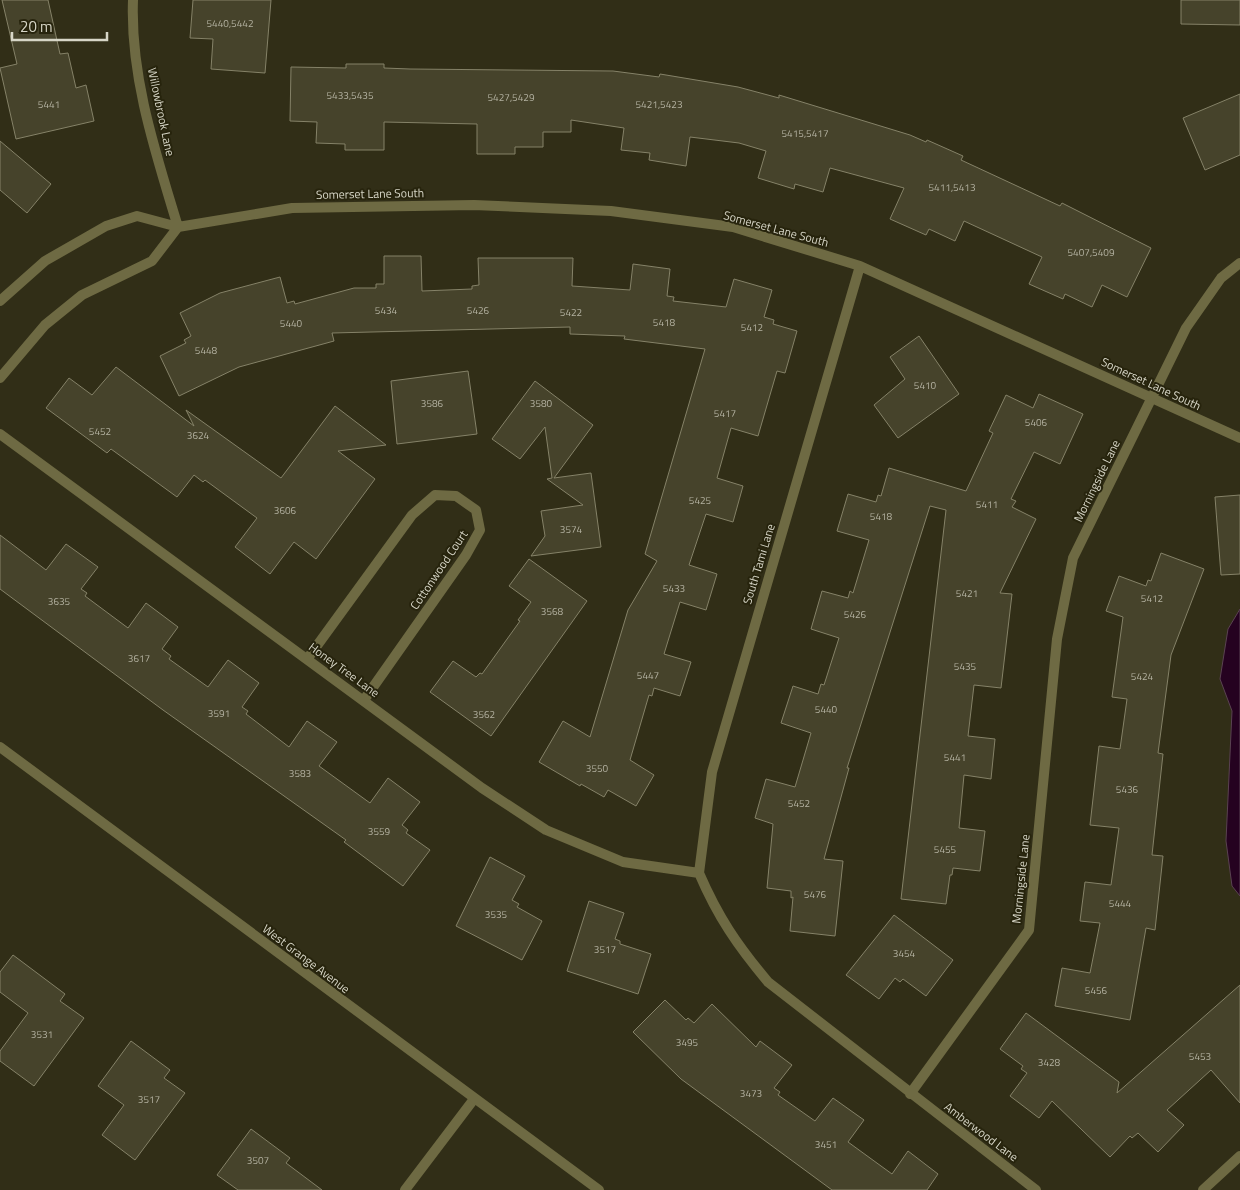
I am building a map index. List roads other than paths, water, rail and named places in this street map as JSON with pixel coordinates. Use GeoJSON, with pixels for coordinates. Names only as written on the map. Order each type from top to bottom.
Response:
{"type":"FeatureCollection","features":[{"type":"Feature","properties":{"kind":"street","name":"Willowbrook Lane"},"geometry":{"type":"LineString","coordinates":[[134,0],[132,30],[150,135],[178,227]]}},
{"type":"Feature","properties":{"kind":"street","name":"Somerset Lane South"},"geometry":{"type":"LineString","coordinates":[[0,301],[45,261],[106,226],[137,216],[178,227],[292,208],[474,205],[611,211],[733,227],[860,266],[1240,438]]}},
{"type":"Feature","properties":{"kind":"street"},"geometry":{"type":"LineString","coordinates":[[0,378],[45,325],[82,295],[152,261],[178,227]]}},
{"type":"Feature","properties":{"kind":"street","name":"Morningside Lane"},"geometry":{"type":"LineString","coordinates":[[910,1094],[1029,930],[1057,639],[1073,558],[1186,328],[1221,278],[1240,263]]}},
{"type":"Feature","properties":{"kind":"street","name":"South Tami Lane"},"geometry":{"type":"LineString","coordinates":[[699,872],[712,772],[860,266]]}},
{"type":"Feature","properties":{"kind":"street","name":"Honey Tree Lane"},"geometry":{"type":"LineString","coordinates":[[0,434],[308,658],[482,788],[546,830],[623,862],[699,872]]}},
{"type":"Feature","properties":{"kind":"street","name":"Cottonwood Court"},"geometry":{"type":"LineString","coordinates":[[308,658],[412,516],[435,495],[456,496],[476,510],[480,530],[466,555],[364,700]]}},
{"type":"Feature","properties":{"kind":"street","name":"West Grange Avenue"},"geometry":{"type":"LineString","coordinates":[[0,747],[599,1190]]}},
{"type":"Feature","properties":{"kind":"street"},"geometry":{"type":"LineString","coordinates":[[699,872],[715,909],[737,944],[768,982],[910,1094]]}},
{"type":"Feature","properties":{"kind":"street","name":"Amberwood Lane"},"geometry":{"type":"LineString","coordinates":[[910,1094],[1036,1190]]}},
{"type":"Feature","properties":{"kind":"street"},"geometry":{"type":"LineString","coordinates":[[405,1190],[474,1099]]}},
{"type":"Feature","properties":{"kind":"street"},"geometry":{"type":"LineString","coordinates":[[1203,1190],[1240,1156]]}}]}
